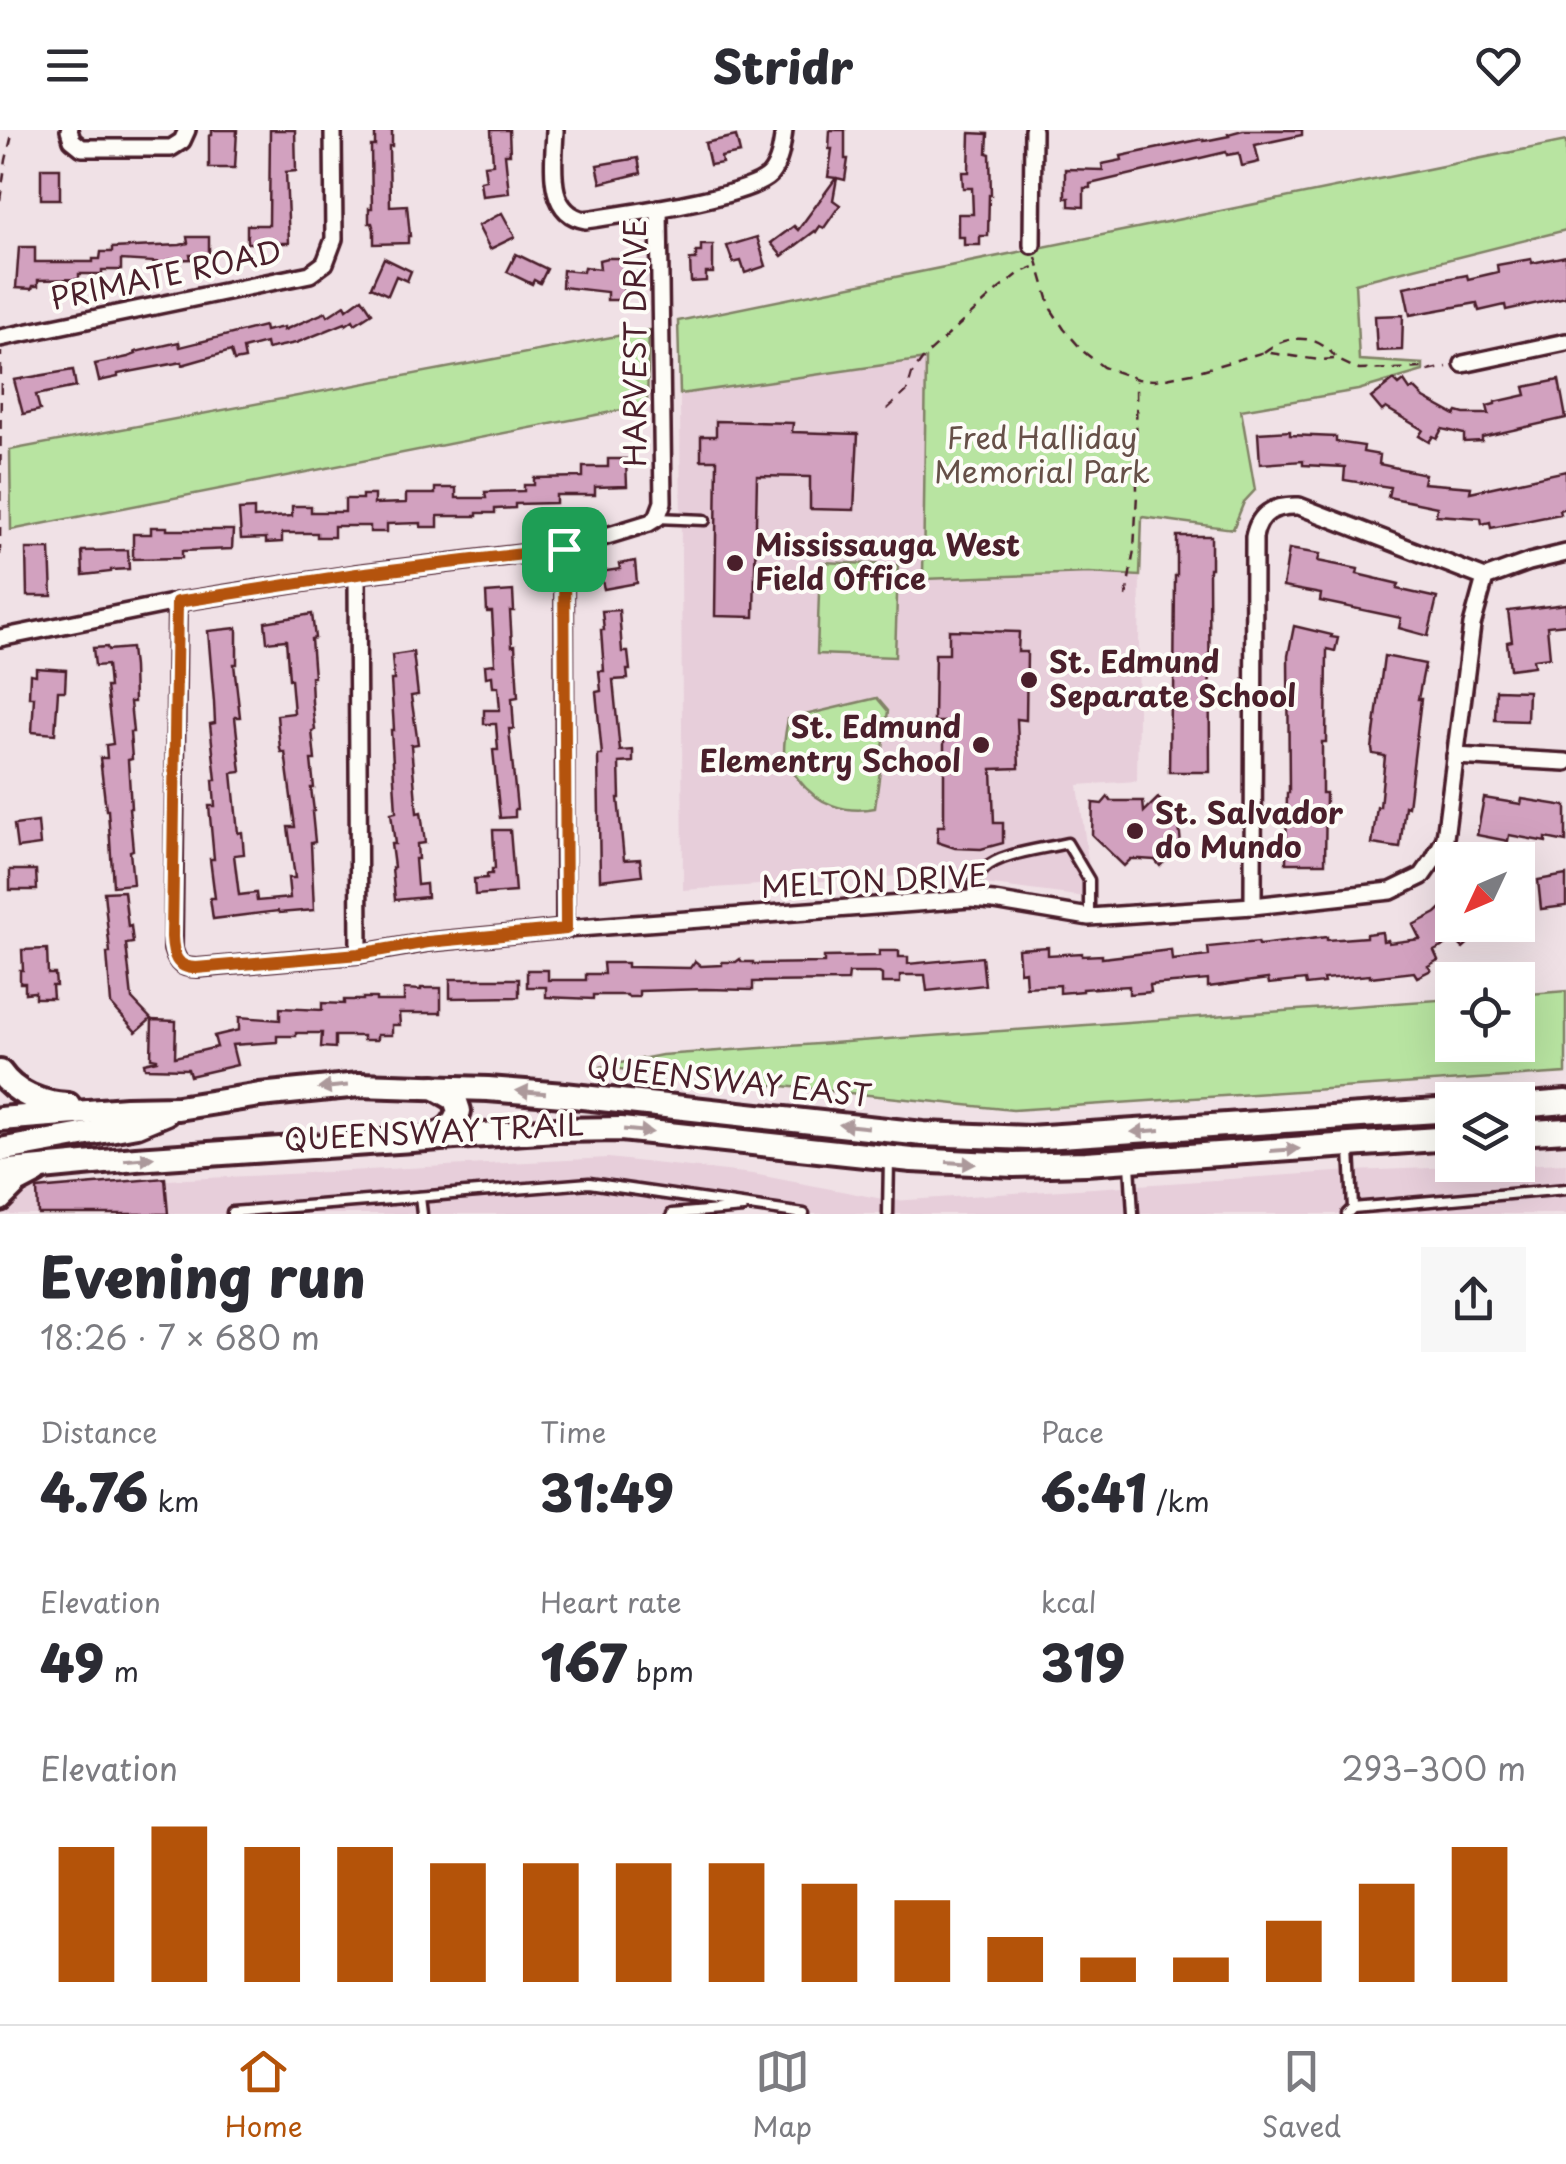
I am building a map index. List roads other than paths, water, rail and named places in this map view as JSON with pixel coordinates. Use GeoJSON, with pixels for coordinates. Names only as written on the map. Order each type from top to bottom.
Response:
{"type":"FeatureCollection","features":[{"type":"Feature","properties":{"kind":"main road"},"geometry":{"type":"LineString","coordinates":[[0,1072],[20,1091],[52,1104],[126,1110]]}},
{"type":"Feature","properties":{"kind":"main road","name":"QUEENSWAY EAST"},"geometry":{"type":"LineString","coordinates":[[0,1119],[178,1108],[359,1085],[564,1095],[923,1134],[1015,1137],[1435,1111]]}},
{"type":"Feature","properties":{"kind":"main road"},"geometry":{"type":"LineString","coordinates":[[428,1139],[448,1130],[460,1112],[454,1099],[431,1086]]}},
{"type":"Feature","properties":{"kind":"main road"},"geometry":{"type":"LineString","coordinates":[[1535,1105],[1566,1102]]}},
{"type":"Feature","properties":{"kind":"main road"},"geometry":{"type":"LineString","coordinates":[[0,1150],[137,1125],[178,1108]]}},
{"type":"Feature","properties":{"kind":"main road","name":"QUEENSWAY EAST"},"geometry":{"type":"LineString","coordinates":[[0,1172],[556,1130],[621,1129],[889,1158],[1014,1165],[1435,1139]]}},
{"type":"Feature","properties":{"kind":"main road"},"geometry":{"type":"LineString","coordinates":[[1535,1132],[1566,1130]]}},
{"type":"Feature","properties":{"kind":"main road"},"geometry":{"type":"LineString","coordinates":[[0,1199],[17,1182],[42,1169]]}},
{"type":"Feature","properties":{"kind":"street"},"geometry":{"type":"LineString","coordinates":[[69,130],[72,140],[82,148],[171,148],[182,140],[186,130]]}},
{"type":"Feature","properties":{"kind":"street","name":"PRIMATE ROAD"},"geometry":{"type":"LineString","coordinates":[[0,338],[310,274],[325,262],[334,238],[334,130]]}},
{"type":"Feature","properties":{"kind":"street"},"geometry":{"type":"LineString","coordinates":[[555,130],[556,193],[562,208],[574,218],[586,220],[659,208]]}},
{"type":"Feature","properties":{"kind":"street","name":"HARVEST DRIVE"},"geometry":{"type":"LineString","coordinates":[[656,518],[662,502],[659,208],[746,189],[767,178],[774,170],[784,130]]}},
{"type":"Feature","properties":{"kind":"street"},"geometry":{"type":"LineString","coordinates":[[1032,245],[1033,132],[1053,130]]}},
{"type":"Feature","properties":{"kind":"street"},"geometry":{"type":"LineString","coordinates":[[1463,364],[1566,342]]}},
{"type":"Feature","properties":{"kind":"street"},"geometry":{"type":"LineString","coordinates":[[1253,906],[1254,537],[1263,517],[1276,507],[1298,506],[1485,578],[1566,554]]}},
{"type":"Feature","properties":{"kind":"street"},"geometry":{"type":"LineString","coordinates":[[0,638],[177,602],[357,574],[564,549],[656,518]]}},
{"type":"Feature","properties":{"kind":"street"},"geometry":{"type":"LineString","coordinates":[[564,549],[566,929]]}},
{"type":"Feature","properties":{"kind":"street"},"geometry":{"type":"LineString","coordinates":[[357,574],[359,954]]}},
{"type":"Feature","properties":{"kind":"street","name":"MELTON DRIVE"},"geometry":{"type":"LineString","coordinates":[[177,602],[172,937],[176,959],[187,968],[196,968],[359,954],[428,942],[566,929],[970,899],[1089,917],[1253,906],[1391,891],[1422,876],[1445,838],[1472,626],[1485,578]]}},
{"type":"Feature","properties":{"kind":"street"},"geometry":{"type":"LineString","coordinates":[[1456,756],[1566,762]]}},
{"type":"Feature","properties":{"kind":"lane"},"geometry":{"type":"LineString","coordinates":[[656,518],[705,520]]}},
{"type":"Feature","properties":{"kind":"lane"},"geometry":{"type":"LineString","coordinates":[[970,899],[978,877],[998,860],[1068,843],[1090,880],[1089,917]]}},
{"type":"Feature","properties":{"kind":"lane"},"geometry":{"type":"LineString","coordinates":[[1350,1145],[1350,1211],[1566,1189]]}},
{"type":"Feature","properties":{"kind":"lane"},"geometry":{"type":"LineString","coordinates":[[888,1214],[889,1158]]}},
{"type":"Feature","properties":{"kind":"lane"},"geometry":{"type":"LineString","coordinates":[[1130,1160],[1133,1214]]}},
{"type":"Feature","properties":{"kind":"lane"},"geometry":{"type":"LineString","coordinates":[[232,1214],[589,1183],[804,1214]]}},
{"type":"Feature","properties":{"kind":"lane"},"geometry":{"type":"LineString","coordinates":[[420,1196],[422,1214]]}},
{"type":"Feature","properties":{"kind":"lane"},"geometry":{"type":"LineString","coordinates":[[672,1214],[758,1207]]}},
{"type":"Feature","properties":{"kind":"place","name":"Mississauga West Field Office"},"geometry":{"type":"Point","coordinates":[735,563]}},
{"type":"Feature","properties":{"kind":"place","name":"St. Edmund Separate School"},"geometry":{"type":"Point","coordinates":[1029,680]}},
{"type":"Feature","properties":{"kind":"place","name":"St. Edmund Elementry School"},"geometry":{"type":"Point","coordinates":[981,745]}},
{"type":"Feature","properties":{"kind":"place","name":"St. Salvador do Mundo"},"geometry":{"type":"Point","coordinates":[1135,831]}},
{"type":"Feature","properties":{"kind":"park label","name":"Fred Halliday Memorial Park"},"geometry":{"type":"Point","coordinates":[1042,456]}}]}
